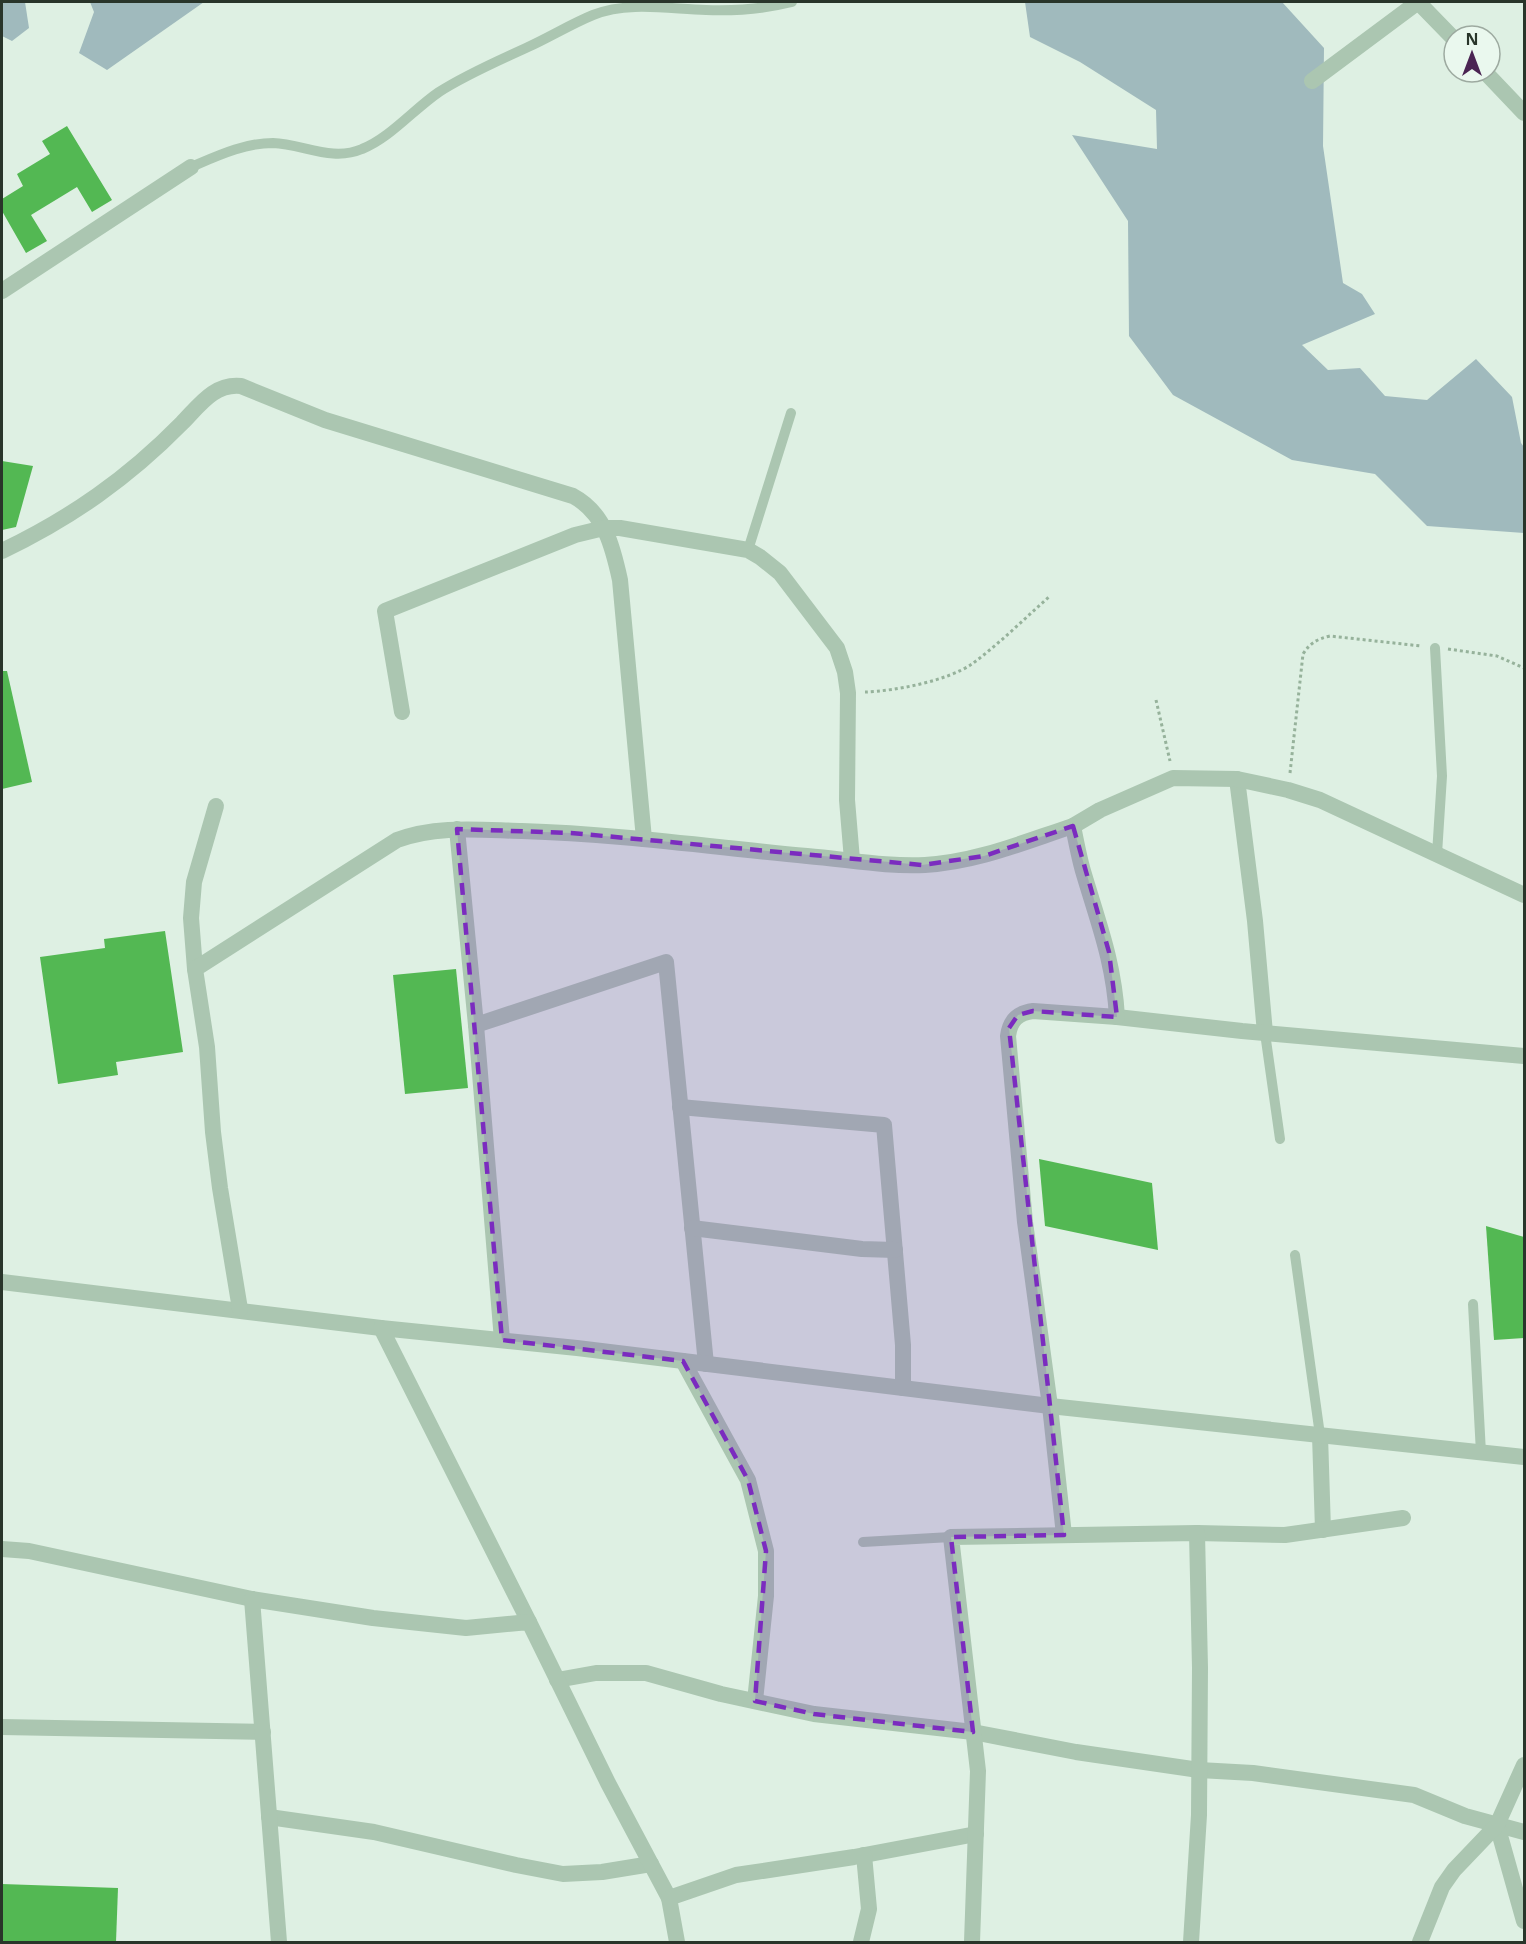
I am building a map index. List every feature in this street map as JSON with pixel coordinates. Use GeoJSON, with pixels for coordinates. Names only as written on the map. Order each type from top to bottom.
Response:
{"type":"FeatureCollection","features":[{"type":"Feature","properties":{"kind":"street"},"geometry":{"type":"LineString","coordinates":[[1312,81],[1418,2],[1442,27]]}},
{"type":"Feature","properties":{"kind":"street"},"geometry":{"type":"LineString","coordinates":[[1496,84],[1524,113]]}},
{"type":"Feature","properties":{"kind":"street"},"geometry":{"type":"LineString","coordinates":[[2,291],[191,167]]}},
{"type":"Feature","properties":{"kind":"street"},"geometry":{"type":"LineString","coordinates":[[2,550],[32,536],[98,496],[152,454],[211,394],[219,389],[235,385],[248,388],[325,420],[573,496],[594,512],[604,528],[616,561],[623,599],[644,839]]}},
{"type":"Feature","properties":{"kind":"street"},"geometry":{"type":"LineString","coordinates":[[402,712],[385,611],[574,535],[604,528],[636,530],[748,550],[780,573],[837,648],[849,693],[846,772],[852,861]]}},
{"type":"Feature","properties":{"kind":"street"},"geometry":{"type":"LineString","coordinates":[[195,969],[397,840],[427,831],[457,829],[571,833],[852,861],[922,865],[957,862],[984,856],[1073,826],[1100,810],[1173,778],[1237,779],[1288,790],[1320,800],[1524,895]]}},
{"type":"Feature","properties":{"kind":"street"},"geometry":{"type":"LineString","coordinates":[[1237,779],[1255,921],[1265,1033]]}},
{"type":"Feature","properties":{"kind":"street"},"geometry":{"type":"LineString","coordinates":[[216,806],[194,882],[191,918],[195,969],[207,1047],[213,1132],[220,1188],[240,1309]]}},
{"type":"Feature","properties":{"kind":"street"},"geometry":{"type":"LineString","coordinates":[[1073,826],[1083,870],[1109,952],[1114,976],[1117,1017]]}},
{"type":"Feature","properties":{"kind":"street"},"geometry":{"type":"LineString","coordinates":[[457,829],[502,1340]]}},
{"type":"Feature","properties":{"kind":"street"},"geometry":{"type":"LineString","coordinates":[[476,1025],[666,962],[706,1364]]}},
{"type":"Feature","properties":{"kind":"street"},"geometry":{"type":"LineString","coordinates":[[1064,1535],[1050,1406],[1025,1222],[1008,1036],[1009,1028],[1018,1015],[1034,1011],[1117,1017],[1265,1033],[1524,1056]]}},
{"type":"Feature","properties":{"kind":"street"},"geometry":{"type":"LineString","coordinates":[[680,1107],[884,1125],[903,1345],[903,1388]]}},
{"type":"Feature","properties":{"kind":"street"},"geometry":{"type":"LineString","coordinates":[[692,1228],[862,1249],[895,1250]]}},
{"type":"Feature","properties":{"kind":"street"},"geometry":{"type":"LineString","coordinates":[[2,1282],[1050,1406],[1524,1457]]}},
{"type":"Feature","properties":{"kind":"street"},"geometry":{"type":"LineString","coordinates":[[381,1328],[608,1783],[669,1899],[677,1942]]}},
{"type":"Feature","properties":{"kind":"street"},"geometry":{"type":"LineString","coordinates":[[683,1361],[748,1480],[766,1551],[766,1596],[755,1701]]}},
{"type":"Feature","properties":{"kind":"street"},"geometry":{"type":"LineString","coordinates":[[1320,1435],[1323,1530]]}},
{"type":"Feature","properties":{"kind":"street"},"geometry":{"type":"LineString","coordinates":[[972,1942],[978,1771],[951,1538],[1197,1533],[1285,1535],[1402,1518]]}},
{"type":"Feature","properties":{"kind":"street"},"geometry":{"type":"LineString","coordinates":[[1191,1942],[1199,1815],[1200,1668],[1197,1533]]}},
{"type":"Feature","properties":{"kind":"street"},"geometry":{"type":"LineString","coordinates":[[2,1549],[28,1551],[252,1599],[372,1618],[466,1628],[529,1622]]}},
{"type":"Feature","properties":{"kind":"street"},"geometry":{"type":"LineString","coordinates":[[252,1599],[279,1942]]}},
{"type":"Feature","properties":{"kind":"street"},"geometry":{"type":"LineString","coordinates":[[557,1680],[596,1673],[645,1673],[814,1714],[973,1732],[1076,1752],[1199,1770],[1252,1773],[1414,1795],[1465,1816],[1524,1832]]}},
{"type":"Feature","properties":{"kind":"street"},"geometry":{"type":"LineString","coordinates":[[2,1727],[263,1732]]}},
{"type":"Feature","properties":{"kind":"street"},"geometry":{"type":"LineString","coordinates":[[1420,1942],[1442,1887],[1454,1870],[1497,1825],[1524,1765]]}},
{"type":"Feature","properties":{"kind":"street"},"geometry":{"type":"LineString","coordinates":[[269,1817],[374,1832],[516,1866],[563,1874],[602,1872],[651,1864]]}},
{"type":"Feature","properties":{"kind":"street"},"geometry":{"type":"LineString","coordinates":[[1497,1825],[1524,1921]]}},
{"type":"Feature","properties":{"kind":"street"},"geometry":{"type":"LineString","coordinates":[[669,1899],[736,1875],[864,1855],[976,1834]]}},
{"type":"Feature","properties":{"kind":"street"},"geometry":{"type":"LineString","coordinates":[[861,1942],[868,1909],[864,1855]]}},
{"type":"Feature","properties":{"kind":"lane"},"geometry":{"type":"LineString","coordinates":[[191,167],[232,150],[252,145],[289,144],[331,154],[346,154],[363,149],[377,141],[436,94],[459,80],[594,15],[639,7],[746,10],[792,2]]}},
{"type":"Feature","properties":{"kind":"lane"},"geometry":{"type":"LineString","coordinates":[[748,550],[791,413]]}},
{"type":"Feature","properties":{"kind":"lane"},"geometry":{"type":"LineString","coordinates":[[1436,648],[1442,776],[1437,854]]}},
{"type":"Feature","properties":{"kind":"lane"},"geometry":{"type":"LineString","coordinates":[[1265,1033],[1280,1139]]}},
{"type":"Feature","properties":{"kind":"lane"},"geometry":{"type":"LineString","coordinates":[[1295,1255],[1320,1435]]}},
{"type":"Feature","properties":{"kind":"lane"},"geometry":{"type":"LineString","coordinates":[[1473,1304],[1481,1453]]}},
{"type":"Feature","properties":{"kind":"lane"},"geometry":{"type":"LineString","coordinates":[[863,1542],[951,1538]]}},
{"type":"Feature","properties":{"kind":"path"},"geometry":{"type":"LineString","coordinates":[[849,693],[910,687],[970,665],[1049,597]]}},
{"type":"Feature","properties":{"kind":"path"},"geometry":{"type":"LineString","coordinates":[[1288,790],[1303,654],[1317,639],[1330,636],[1497,656],[1524,668]]}},
{"type":"Feature","properties":{"kind":"path"},"geometry":{"type":"LineString","coordinates":[[1156,700],[1173,778]]}},
{"type":"Feature","properties":{"kind":"highlighted area"},"geometry":{"type":"Polygon","coordinates":[[[1073,826],[1109,952],[1117,1017],[1033,1011],[1018,1015],[1009,1028],[1064,1535],[951,1537],[973,1732],[814,1714],[755,1701],[766,1551],[748,1480],[683,1361],[502,1340],[457,829],[571,833],[922,865],[984,856],[1073,826]]]}},
{"type":"Feature","properties":{"kind":"shaded area"},"geometry":{"type":"Polygon","coordinates":[[[2,2],[25,2],[29,28],[12,41],[2,36],[2,2]]]}},
{"type":"Feature","properties":{"kind":"shaded area"},"geometry":{"type":"Polygon","coordinates":[[[90,2],[204,2],[107,70],[79,53],[94,12],[90,2]]]}},
{"type":"Feature","properties":{"kind":"shaded area"},"geometry":{"type":"Polygon","coordinates":[[[1025,2],[1282,2],[1324,48],[1323,146],[1343,283],[1362,294],[1375,314],[1302,345],[1328,370],[1360,368],[1385,396],[1427,400],[1476,359],[1512,397],[1521,443],[1524,447],[1524,533],[1427,526],[1375,474],[1292,460],[1173,395],[1129,336],[1128,221],[1072,135],[1157,149],[1156,110],[1080,62],[1030,37],[1025,2]]]}},
{"type":"Feature","properties":{"kind":"building"},"geometry":{"type":"Polygon","coordinates":[[[67,126],[112,200],[92,212],[77,187],[31,215],[47,241],[26,253],[2,211],[2,199],[23,186],[17,174],[50,154],[42,141],[67,126]]]}},
{"type":"Feature","properties":{"kind":"building"},"geometry":{"type":"Polygon","coordinates":[[[2,461],[33,466],[16,527],[2,530],[2,461]]]}},
{"type":"Feature","properties":{"kind":"building"},"geometry":{"type":"Polygon","coordinates":[[[2,671],[7,671],[32,782],[2,789],[2,671]]]}},
{"type":"Feature","properties":{"kind":"building"},"geometry":{"type":"Polygon","coordinates":[[[165,931],[183,1052],[116,1062],[118,1075],[58,1084],[40,957],[105,948],[104,939],[165,931]]]}},
{"type":"Feature","properties":{"kind":"building"},"geometry":{"type":"Polygon","coordinates":[[[456,969],[468,1088],[405,1094],[393,975],[456,969]]]}},
{"type":"Feature","properties":{"kind":"building"},"geometry":{"type":"Polygon","coordinates":[[[1039,1159],[1152,1183],[1158,1250],[1045,1226],[1039,1159]]]}},
{"type":"Feature","properties":{"kind":"building"},"geometry":{"type":"Polygon","coordinates":[[[1486,1226],[1524,1237],[1524,1338],[1494,1340],[1486,1226]]]}},
{"type":"Feature","properties":{"kind":"building"},"geometry":{"type":"Polygon","coordinates":[[[2,1884],[118,1888],[116,1942],[2,1942],[2,1884]]]}}]}
